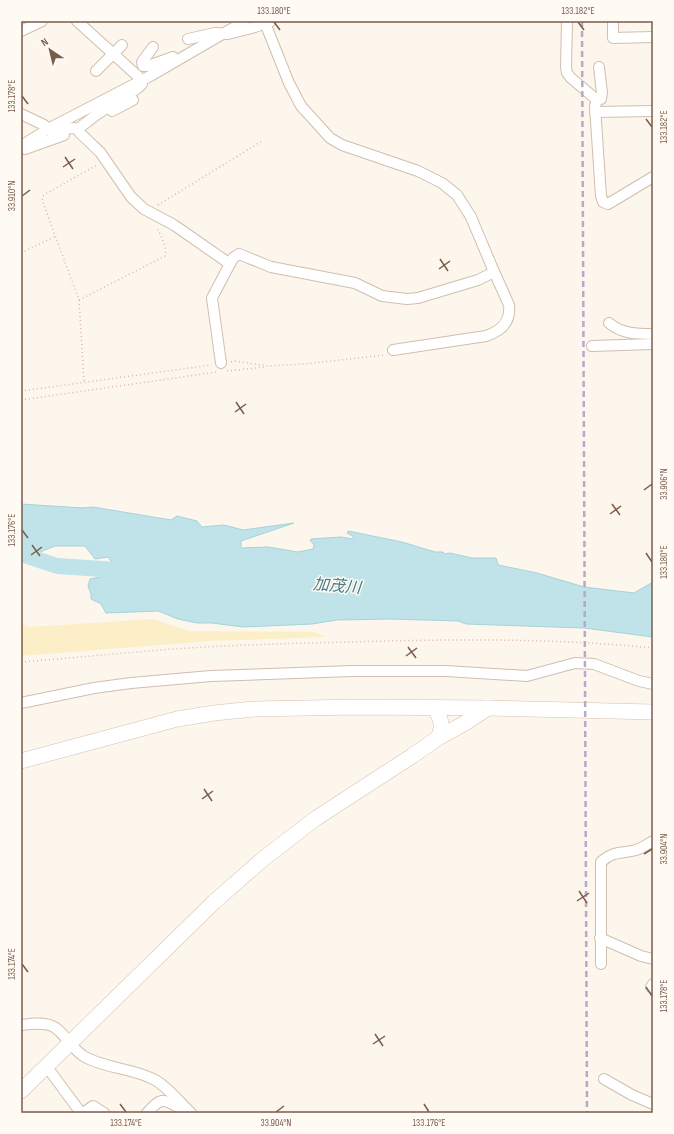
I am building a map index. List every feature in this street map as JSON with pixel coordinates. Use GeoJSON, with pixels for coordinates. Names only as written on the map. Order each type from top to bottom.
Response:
{"type":"FeatureCollection","features":[{"type":"Feature","properties":{"kind":"street"},"geometry":{"type":"LineString","coordinates":[[21,31],[42,21]]}},
{"type":"Feature","properties":{"kind":"street"},"geometry":{"type":"LineString","coordinates":[[77,21],[142,80]]}},
{"type":"Feature","properties":{"kind":"street"},"geometry":{"type":"LineString","coordinates":[[21,146],[48,129],[142,80],[245,21]]}},
{"type":"Feature","properties":{"kind":"street"},"geometry":{"type":"LineString","coordinates":[[567,21],[567,73],[597,100]]}},
{"type":"Feature","properties":{"kind":"street"},"geometry":{"type":"LineString","coordinates":[[613,21],[613,38],[653,37]]}},
{"type":"Feature","properties":{"kind":"street"},"geometry":{"type":"LineString","coordinates":[[188,39],[215,33],[228,34],[268,22],[292,89],[301,106],[330,138],[336,142],[418,171],[442,183],[457,195],[471,217],[509,305],[510,312],[506,324],[494,334],[486,336],[393,350]]}},
{"type":"Feature","properties":{"kind":"street"},"geometry":{"type":"LineString","coordinates":[[96,71],[122,45]]}},
{"type":"Feature","properties":{"kind":"street"},"geometry":{"type":"LineString","coordinates":[[153,47],[142,62],[143,66],[148,66],[177,56],[182,57]]}},
{"type":"Feature","properties":{"kind":"street"},"geometry":{"type":"LineString","coordinates":[[597,100],[601,99],[602,93],[599,67]]}},
{"type":"Feature","properties":{"kind":"street"},"geometry":{"type":"LineString","coordinates":[[21,114],[41,123],[53,132],[73,128],[78,129],[96,114],[138,88],[142,84],[142,80]]}},
{"type":"Feature","properties":{"kind":"street"},"geometry":{"type":"LineString","coordinates":[[21,151],[78,129],[133,100]]}},
{"type":"Feature","properties":{"kind":"street"},"geometry":{"type":"LineString","coordinates":[[597,100],[596,112],[601,196],[603,202],[608,204],[653,177]]}},
{"type":"Feature","properties":{"kind":"street"},"geometry":{"type":"LineString","coordinates":[[596,112],[653,111]]}},
{"type":"Feature","properties":{"kind":"street"},"geometry":{"type":"LineString","coordinates":[[78,129],[106,160],[137,204],[174,225],[230,264]]}},
{"type":"Feature","properties":{"kind":"street"},"geometry":{"type":"LineString","coordinates":[[221,363],[212,298],[230,264],[236,256],[241,255],[271,267],[355,283],[382,296],[407,299],[418,298],[472,282],[494,272]]}},
{"type":"Feature","properties":{"kind":"street"},"geometry":{"type":"LineString","coordinates":[[609,323],[616,329],[633,334],[653,334]]}},
{"type":"Feature","properties":{"kind":"street"},"geometry":{"type":"LineString","coordinates":[[592,346],[653,344]]}},
{"type":"Feature","properties":{"kind":"street"},"geometry":{"type":"LineString","coordinates":[[21,703],[94,688],[182,678],[352,671],[446,671],[527,676],[575,663],[594,664],[639,681],[653,684]]}},
{"type":"Feature","properties":{"kind":"street"},"geometry":{"type":"LineString","coordinates":[[434,707],[442,725],[438,738]]}},
{"type":"Feature","properties":{"kind":"street"},"geometry":{"type":"LineString","coordinates":[[21,761],[177,720],[214,713],[254,709],[434,707],[653,712]]}},
{"type":"Feature","properties":{"kind":"street"},"geometry":{"type":"LineString","coordinates":[[21,1091],[214,902],[263,859],[315,819],[438,738],[488,708]]}},
{"type":"Feature","properties":{"kind":"street"},"geometry":{"type":"LineString","coordinates":[[601,964],[601,862],[607,856],[620,852],[636,850],[653,841]]}},
{"type":"Feature","properties":{"kind":"street"},"geometry":{"type":"LineString","coordinates":[[600,938],[642,956],[653,959]]}},
{"type":"Feature","properties":{"kind":"street"},"geometry":{"type":"LineString","coordinates":[[21,1025],[33,1024],[52,1026],[84,1056],[93,1061],[142,1074],[157,1081],[190,1111]]}},
{"type":"Feature","properties":{"kind":"street"},"geometry":{"type":"LineString","coordinates":[[47,1067],[82,1113],[93,1106],[104,1113]]}},
{"type":"Feature","properties":{"kind":"street"},"geometry":{"type":"LineString","coordinates":[[604,1079],[632,1095],[653,1104]]}},
{"type":"Feature","properties":{"kind":"street"},"geometry":{"type":"LineString","coordinates":[[147,1113],[156,1102],[160,1100],[167,1101],[190,1111]]}},
{"type":"Feature","properties":{"kind":"path"},"geometry":{"type":"LineString","coordinates":[[84,382],[79,300],[42,200],[43,196],[106,160]]}},
{"type":"Feature","properties":{"kind":"path"},"geometry":{"type":"LineString","coordinates":[[21,253],[56,236]]}},
{"type":"Feature","properties":{"kind":"path"},"geometry":{"type":"LineString","coordinates":[[21,390],[235,361],[267,366],[305,364],[389,354],[393,350]]}},
{"type":"Feature","properties":{"kind":"path"},"geometry":{"type":"LineString","coordinates":[[21,400],[267,366]]}},
{"type":"Feature","properties":{"kind":"path"},"geometry":{"type":"LineString","coordinates":[[21,662],[173,649],[287,643],[477,639],[558,641],[653,648]]}},
{"type":"Feature","properties":{"kind":"sand"},"geometry":{"type":"Polygon","coordinates":[[[152,619],[190,631],[314,632],[326,637],[211,641],[21,656],[21,624],[29,627],[152,619]]]}},
{"type":"Feature","properties":{"kind":"water"},"geometry":{"type":"Polygon","coordinates":[[[21,504],[83,508],[93,507],[171,520],[177,516],[197,521],[202,527],[224,525],[243,530],[294,523],[241,541],[241,548],[268,547],[298,552],[313,549],[314,545],[310,540],[311,539],[341,537],[353,539],[354,537],[347,533],[348,531],[402,542],[435,552],[443,552],[445,554],[450,553],[472,558],[496,558],[498,565],[537,573],[584,587],[634,593],[653,582],[653,637],[584,628],[466,624],[458,621],[390,619],[337,620],[312,624],[243,627],[212,623],[197,623],[178,619],[158,611],[106,613],[101,604],[91,599],[88,586],[90,579],[100,577],[100,573],[109,574],[113,564],[108,557],[95,559],[85,546],[55,546],[40,552],[21,555],[21,504]]]}},
{"type":"Feature","properties":{"kind":"waterway","name":"加茂川"},"geometry":{"type":"LineString","coordinates":[[21,554],[57,566],[132,571]]}},
{"type":"Feature","properties":{"kind":"railway"},"geometry":{"type":"LineString","coordinates":[[582,21],[587,1113]]}}]}
